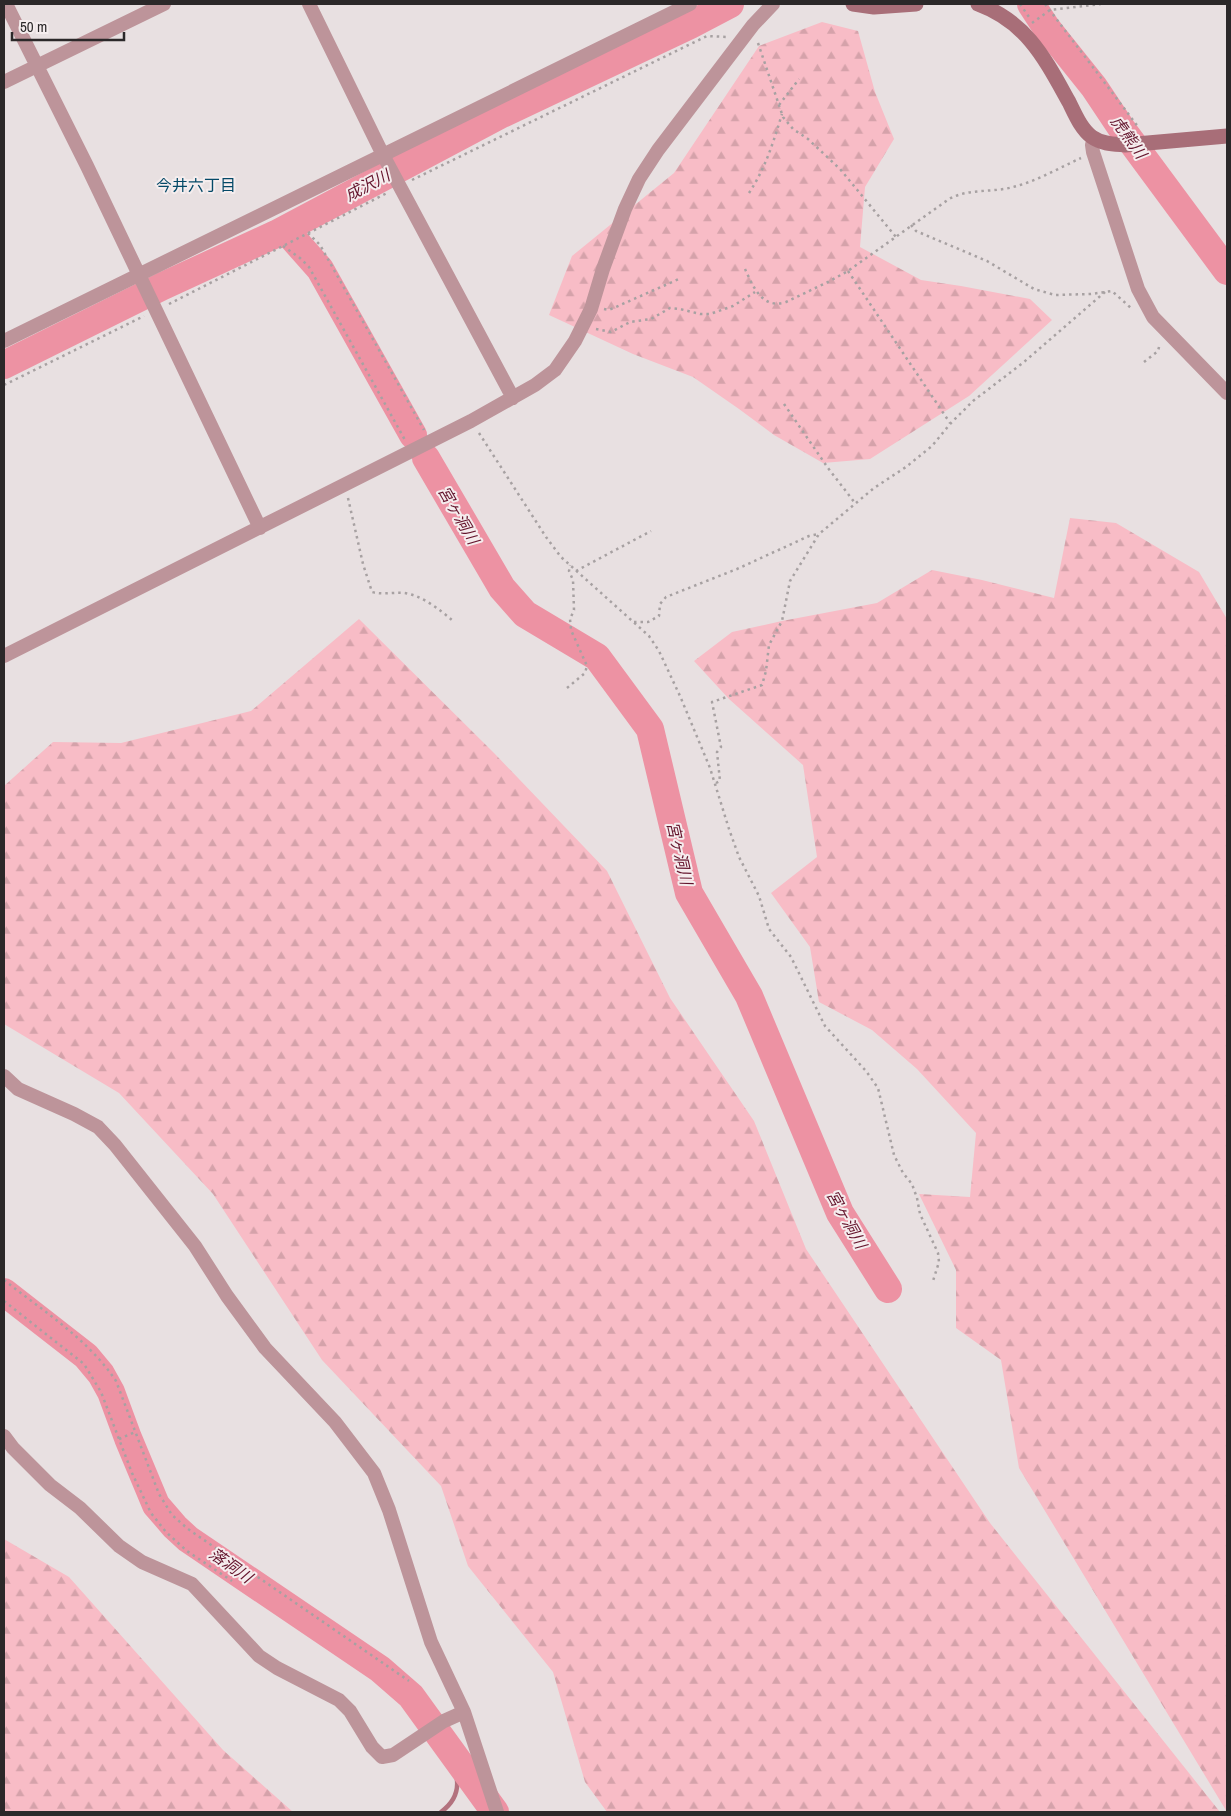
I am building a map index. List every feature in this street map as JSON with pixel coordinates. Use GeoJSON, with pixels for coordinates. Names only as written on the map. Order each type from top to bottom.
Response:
{"type":"FeatureCollection","features":[{"type":"Feature","properties":{"kind":"main road"},"geometry":{"type":"LineString","coordinates":[[853,4],[882,7],[916,4]]}},
{"type":"Feature","properties":{"kind":"main road"},"geometry":{"type":"LineString","coordinates":[[978,4],[1004,16],[1017,26],[1040,52],[1094,145],[1125,145],[1227,136]]}},
{"type":"Feature","properties":{"kind":"street"},"geometry":{"type":"LineString","coordinates":[[6,4],[140,275],[260,528]]}},
{"type":"Feature","properties":{"kind":"street"},"geometry":{"type":"LineString","coordinates":[[4,82],[164,4]]}},
{"type":"Feature","properties":{"kind":"street"},"geometry":{"type":"LineString","coordinates":[[309,4],[383,155],[513,398]]}},
{"type":"Feature","properties":{"kind":"street"},"geometry":{"type":"LineString","coordinates":[[4,341],[690,4]]}},
{"type":"Feature","properties":{"kind":"street"},"geometry":{"type":"LineString","coordinates":[[4,656],[471,421],[513,398],[555,370],[575,341],[591,308],[625,209],[639,179],[658,150],[746,35],[773,4]]}},
{"type":"Feature","properties":{"kind":"street"},"geometry":{"type":"LineString","coordinates":[[1094,145],[1138,289],[1153,317],[1227,393]]}},
{"type":"Feature","properties":{"kind":"street"},"geometry":{"type":"LineString","coordinates":[[4,1076],[18,1089],[98,1127],[115,1145],[195,1246],[227,1296],[266,1348],[336,1422],[374,1473],[389,1510],[431,1642],[464,1712],[497,1812]]}},
{"type":"Feature","properties":{"kind":"street"},"geometry":{"type":"LineString","coordinates":[[4,1436],[13,1448],[50,1484],[80,1508],[119,1546],[142,1562],[192,1584],[259,1656],[277,1668],[338,1700],[350,1711],[372,1747],[382,1757],[393,1756],[444,1721],[464,1712]]}},
{"type":"Feature","properties":{"kind":"path"},"geometry":{"type":"LineString","coordinates":[[1020,4],[1033,22],[1050,10],[1101,4]]}},
{"type":"Feature","properties":{"kind":"path"},"geometry":{"type":"LineString","coordinates":[[1046,4],[1149,143]]}},
{"type":"Feature","properties":{"kind":"path"},"geometry":{"type":"LineString","coordinates":[[411,451],[309,267],[283,246],[400,186],[707,36],[746,35],[756,37],[782,113],[793,129],[808,139],[840,169],[896,237]]}},
{"type":"Feature","properties":{"kind":"path"},"geometry":{"type":"LineString","coordinates":[[779,105],[798,79]]}},
{"type":"Feature","properties":{"kind":"path"},"geometry":{"type":"LineString","coordinates":[[750,193],[762,174],[782,113]]}},
{"type":"Feature","properties":{"kind":"path"},"geometry":{"type":"LineString","coordinates":[[745,268],[755,292],[762,298],[780,304],[848,271],[960,193],[1011,188],[1024,184],[1094,145]]}},
{"type":"Feature","properties":{"kind":"path"},"geometry":{"type":"LineString","coordinates":[[911,226],[916,231],[987,261],[1034,289],[1055,295],[1092,294],[1112,291],[1132,308]]}},
{"type":"Feature","properties":{"kind":"path"},"geometry":{"type":"LineString","coordinates":[[308,234],[320,245],[430,441]]}},
{"type":"Feature","properties":{"kind":"path"},"geometry":{"type":"LineString","coordinates":[[848,271],[950,424]]}},
{"type":"Feature","properties":{"kind":"path"},"geometry":{"type":"LineString","coordinates":[[591,308],[609,310],[679,279]]}},
{"type":"Feature","properties":{"kind":"path"},"geometry":{"type":"LineString","coordinates":[[582,326],[611,332],[630,322],[651,319],[670,308],[710,314],[733,306],[755,292]]}},
{"type":"Feature","properties":{"kind":"path"},"geometry":{"type":"LineString","coordinates":[[716,783],[720,781],[717,752],[721,747],[712,702],[762,685],[766,671],[769,645],[782,620],[790,581],[819,534],[874,488],[906,467],[932,446],[950,424],[974,401],[1024,362],[1105,292]]}},
{"type":"Feature","properties":{"kind":"path"},"geometry":{"type":"LineString","coordinates":[[1144,362],[1158,351],[1160,344],[1153,317]]}},
{"type":"Feature","properties":{"kind":"path"},"geometry":{"type":"LineString","coordinates":[[784,404],[828,468],[855,503]]}},
{"type":"Feature","properties":{"kind":"path"},"geometry":{"type":"LineString","coordinates":[[471,421],[561,557],[648,636],[659,651],[716,783],[739,857],[760,896],[769,930],[791,957],[825,1026],[866,1071],[878,1088],[894,1154],[902,1173],[912,1184],[920,1214],[938,1253],[940,1262],[933,1281]]}},
{"type":"Feature","properties":{"kind":"path"},"geometry":{"type":"LineString","coordinates":[[345,484],[363,564],[372,592],[381,595],[405,593],[432,604],[452,620]]}},
{"type":"Feature","properties":{"kind":"path"},"geometry":{"type":"LineString","coordinates":[[576,571],[651,531]]}},
{"type":"Feature","properties":{"kind":"path"},"geometry":{"type":"LineString","coordinates":[[633,622],[648,622],[659,616],[660,604],[666,597],[737,569],[809,536],[819,534]]}},
{"type":"Feature","properties":{"kind":"path"},"geometry":{"type":"LineString","coordinates":[[567,688],[585,673],[586,666],[573,634],[570,619],[574,610],[574,580],[570,571],[570,565]]}},
{"type":"Feature","properties":{"kind":"path"},"geometry":{"type":"LineString","coordinates":[[4,1280],[89,1348],[105,1364],[116,1381],[159,1494],[172,1515],[188,1529],[409,1681]]}},
{"type":"Feature","properties":{"kind":"path"},"geometry":{"type":"LineString","coordinates":[[4,1301],[84,1364],[101,1392],[132,1473],[152,1513],[166,1532],[187,1551],[232,1581]]}},
{"type":"Feature","properties":{"kind":"path"},"geometry":{"type":"LineString","coordinates":[[119,1438],[134,1432]]}},
{"type":"Feature","properties":{"kind":"green space"},"geometry":{"type":"Polygon","coordinates":[[[822,22],[858,31],[875,92],[894,139],[865,187],[860,247],[921,280],[1030,299],[1052,320],[969,396],[870,459],[823,463],[774,435],[693,377],[633,354],[549,315],[572,256],[674,173],[759,46],[822,22]]]}},
{"type":"Feature","properties":{"kind":"green space"},"geometry":{"type":"Polygon","coordinates":[[[1070,518],[1116,523],[1199,572],[1227,619],[1227,1812],[1019,1468],[1001,1360],[956,1328],[956,1270],[919,1194],[970,1197],[976,1133],[917,1069],[872,1030],[819,1002],[810,947],[771,893],[817,857],[803,765],[729,699],[694,661],[732,632],[877,603],[932,570],[1054,598],[1070,518]]]}},
{"type":"Feature","properties":{"kind":"green space"},"geometry":{"type":"Polygon","coordinates":[[[359,619],[494,753],[607,871],[670,998],[754,1121],[806,1249],[990,1523],[1220,1812],[607,1812],[585,1782],[553,1672],[468,1566],[441,1486],[322,1360],[213,1194],[119,1093],[4,1024],[4,786],[53,742],[121,743],[251,711],[359,619]]]}},
{"type":"Feature","properties":{"kind":"green space"},"geometry":{"type":"Polygon","coordinates":[[[4,1539],[69,1577],[223,1750],[293,1812],[4,1812],[4,1539]]]}},
{"type":"Feature","properties":{"kind":"waterway","name":"成沢川"},"geometry":{"type":"LineString","coordinates":[[4,365],[163,286],[276,234],[502,114],[690,25],[730,4]]}},
{"type":"Feature","properties":{"kind":"waterway","name":"虎熊川"},"geometry":{"type":"LineString","coordinates":[[1031,4],[1046,27],[1094,87],[1122,129],[1227,271]]}},
{"type":"Feature","properties":{"kind":"waterway","name":"宮ヶ洞川"},"geometry":{"type":"LineString","coordinates":[[276,234],[289,234],[320,269],[413,435]]}},
{"type":"Feature","properties":{"kind":"waterway","name":"宮ヶ洞川"},"geometry":{"type":"LineString","coordinates":[[426,458],[502,588],[525,614],[597,657],[650,729],[689,893],[749,996],[840,1213],[888,1289]]}},
{"type":"Feature","properties":{"kind":"waterway","name":"落洞川"},"geometry":{"type":"LineString","coordinates":[[4,1292],[86,1356],[101,1374],[111,1392],[156,1505],[175,1527],[188,1539],[380,1669],[411,1696],[495,1812]]}},
{"type":"Feature","properties":{"kind":"waterway"},"geometry":{"type":"LineString","coordinates":[[441,1812],[449,1805],[457,1789],[454,1764],[447,1746]]}},
{"type":"Feature","properties":{"kind":"district","name":"今井六丁目"},"geometry":{"type":"Point","coordinates":[196,185]}}]}
